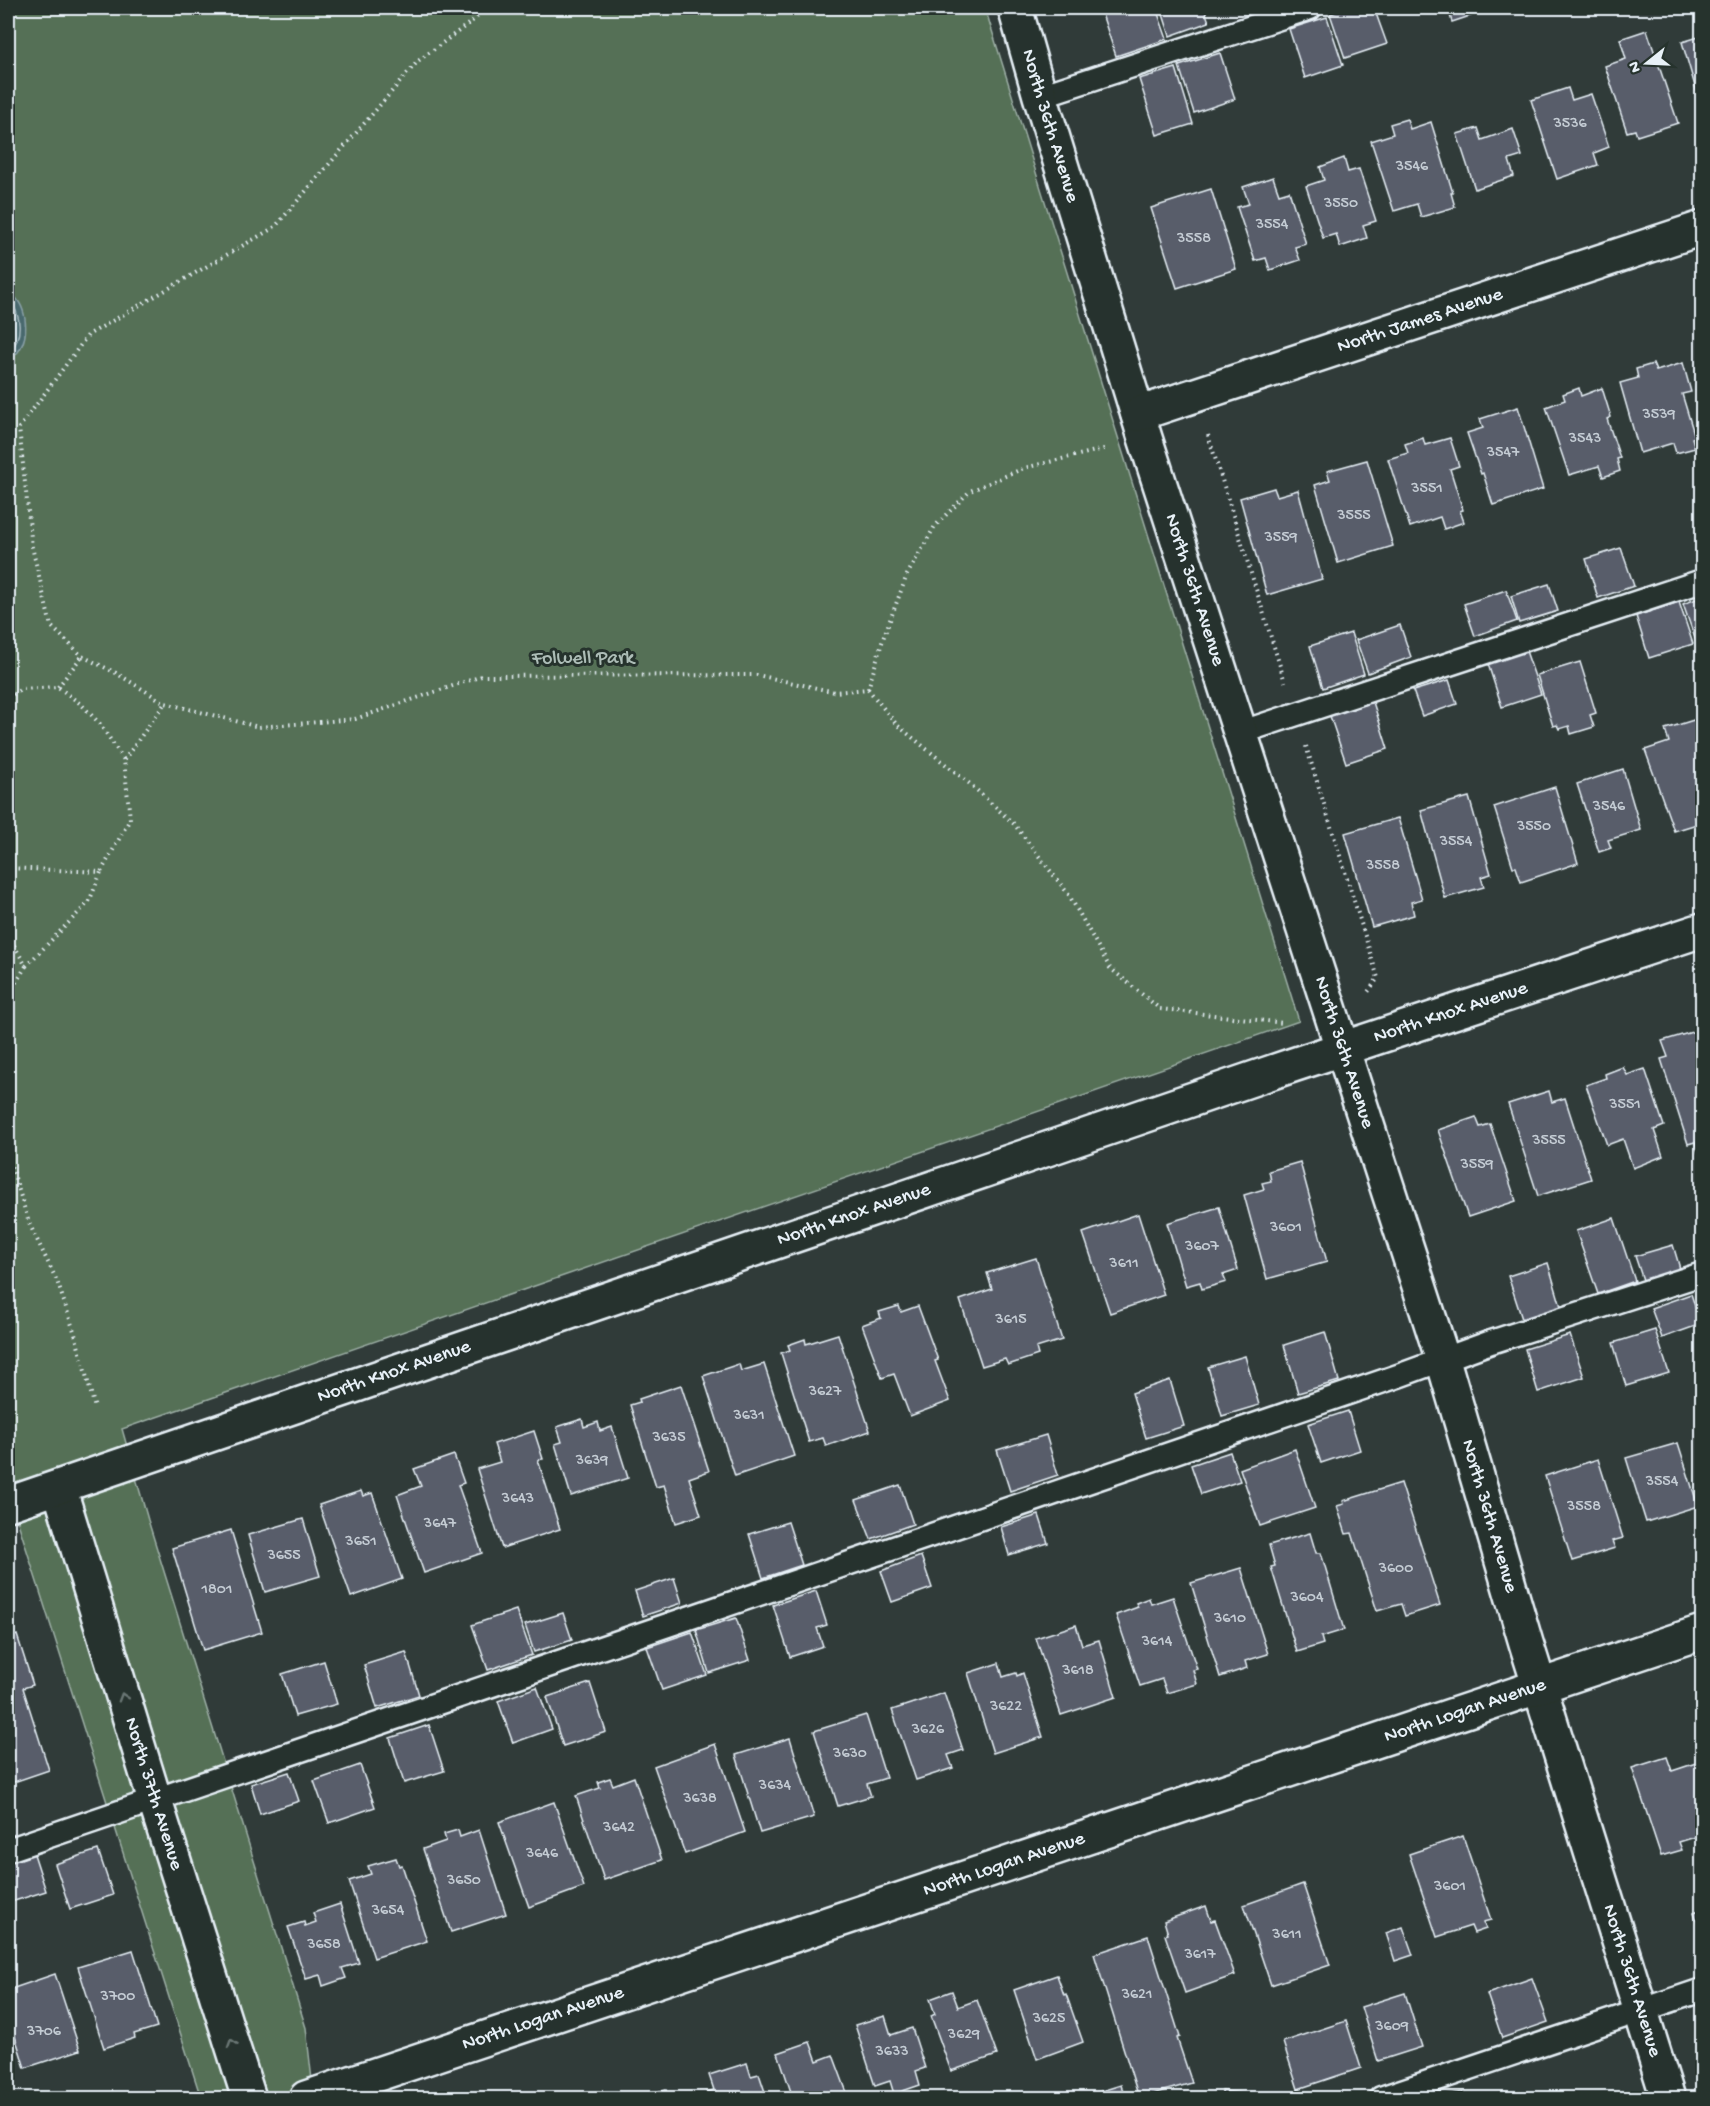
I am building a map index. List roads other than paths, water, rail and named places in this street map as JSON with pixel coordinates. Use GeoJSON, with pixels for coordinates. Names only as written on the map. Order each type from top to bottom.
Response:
{"type":"FeatureCollection","features":[{"type":"Feature","properties":{"kind":"street","name":"North 36th Avenue"},"geometry":{"type":"LineString","coordinates":[[1015,8],[1040,96],[1239,733],[1443,1360],[1539,1686],[1668,2098]]}},
{"type":"Feature","properties":{"kind":"street","name":"North James Avenue"},"geometry":{"type":"LineString","coordinates":[[1142,426],[1702,228]]}},
{"type":"Feature","properties":{"kind":"street","name":"North Knox Avenue"},"geometry":{"type":"LineString","coordinates":[[8,1504],[1342,1049],[1702,930]]}},
{"type":"Feature","properties":{"kind":"street","name":"North 37th Avenue"},"geometry":{"type":"LineString","coordinates":[[59,1487],[249,2098]]}},
{"type":"Feature","properties":{"kind":"street","name":"North Logan Avenue"},"geometry":{"type":"LineString","coordinates":[[306,2098],[1702,1632]]}},
{"type":"Feature","properties":{"kind":"lane"},"geometry":{"type":"LineString","coordinates":[[1040,96],[1310,8]]}},
{"type":"Feature","properties":{"kind":"lane"},"geometry":{"type":"LineString","coordinates":[[1239,733],[1702,581]]}},
{"type":"Feature","properties":{"kind":"lane"},"geometry":{"type":"LineString","coordinates":[[8,1850],[1491,1342],[1702,1274]]}},
{"type":"Feature","properties":{"kind":"lane"},"geometry":{"type":"LineString","coordinates":[[1381,2098],[1702,1990]]}},
{"type":"Feature","properties":{"kind":"water"},"geometry":{"type":"Polygon","coordinates":[[[8,292],[19,303],[23,311],[26,328],[22,345],[8,362],[8,292]]]}},
{"type":"Feature","properties":{"kind":"park label","name":"Folwell Park"},"geometry":{"type":"Point","coordinates":[583,659]}}]}
